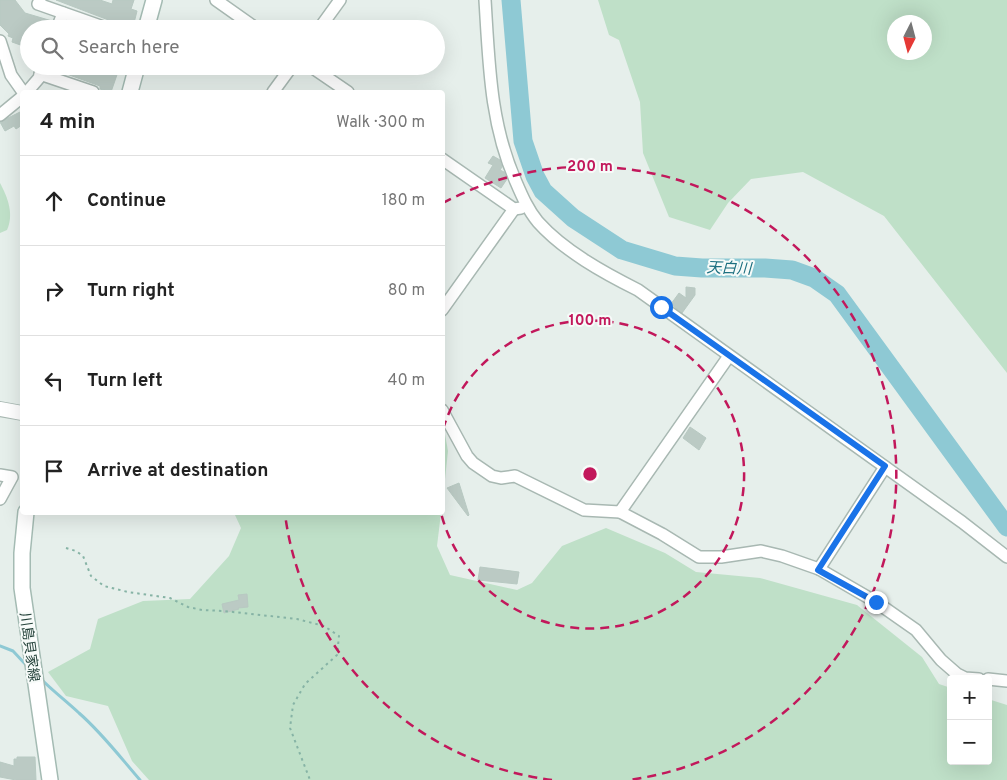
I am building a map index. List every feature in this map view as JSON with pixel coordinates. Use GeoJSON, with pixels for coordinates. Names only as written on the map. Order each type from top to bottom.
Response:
{"type":"FeatureCollection","features":[{"type":"Feature","properties":{"kind":"main road"},"geometry":{"type":"LineString","coordinates":[[148,20],[154,0]]}},
{"type":"Feature","properties":{"kind":"main road"},"geometry":{"type":"LineString","coordinates":[[130,90],[134,75]]}},
{"type":"Feature","properties":{"kind":"main road","name":"川島貝家線"},"geometry":{"type":"LineString","coordinates":[[26,515],[21,569],[32,661],[50,780]]}},
{"type":"Feature","properties":{"kind":"street"},"geometry":{"type":"LineString","coordinates":[[40,0],[38,4],[83,20]]}},
{"type":"Feature","properties":{"kind":"street"},"geometry":{"type":"LineString","coordinates":[[216,0],[244,20]]}},
{"type":"Feature","properties":{"kind":"street"},"geometry":{"type":"LineString","coordinates":[[326,20],[340,0]]}},
{"type":"Feature","properties":{"kind":"street"},"geometry":{"type":"LineString","coordinates":[[486,0],[490,78],[499,133],[511,172],[528,208],[550,233],[608,275],[638,290],[885,466],[1007,556]]}},
{"type":"Feature","properties":{"kind":"street"},"geometry":{"type":"LineString","coordinates":[[60,20],[63,13]]}},
{"type":"Feature","properties":{"kind":"street"},"geometry":{"type":"LineString","coordinates":[[0,41],[11,75],[22,90]]}},
{"type":"Feature","properties":{"kind":"street"},"geometry":{"type":"LineString","coordinates":[[28,90],[39,75]]}},
{"type":"Feature","properties":{"kind":"street"},"geometry":{"type":"LineString","coordinates":[[54,75],[88,90]]}},
{"type":"Feature","properties":{"kind":"street"},"geometry":{"type":"LineString","coordinates":[[275,90],[286,75]]}},
{"type":"Feature","properties":{"kind":"street"},"geometry":{"type":"LineString","coordinates":[[323,75],[345,90]]}},
{"type":"Feature","properties":{"kind":"street"},"geometry":{"type":"LineString","coordinates":[[0,115],[20,99]]}},
{"type":"Feature","properties":{"kind":"street"},"geometry":{"type":"LineString","coordinates":[[445,161],[514,209],[528,208]]}},
{"type":"Feature","properties":{"kind":"street"},"geometry":{"type":"LineString","coordinates":[[445,306],[514,209]]}},
{"type":"Feature","properties":{"kind":"street"},"geometry":{"type":"LineString","coordinates":[[620,512],[729,356]]}},
{"type":"Feature","properties":{"kind":"street"},"geometry":{"type":"LineString","coordinates":[[0,409],[20,413]]}},
{"type":"Feature","properties":{"kind":"street"},"geometry":{"type":"LineString","coordinates":[[445,416],[467,456],[473,463],[492,476],[501,478],[515,476],[584,510],[620,512],[662,534],[699,557],[761,551],[782,556],[818,570],[876,602],[916,630],[941,660],[959,675]]}},
{"type":"Feature","properties":{"kind":"street"},"geometry":{"type":"LineString","coordinates":[[818,570],[885,466]]}},
{"type":"Feature","properties":{"kind":"street"},"geometry":{"type":"LineString","coordinates":[[0,475],[12,477],[0,499]]}},
{"type":"Feature","properties":{"kind":"street"},"geometry":{"type":"LineString","coordinates":[[992,679],[1007,681]]}},
{"type":"Feature","properties":{"kind":"path"},"geometry":{"type":"LineString","coordinates":[[66,548],[76,551],[83,556],[91,576],[104,586],[128,592],[170,598],[188,607],[202,610],[297,619],[324,626],[339,636],[337,655],[305,684],[293,705],[290,728],[310,780]]}},
{"type":"Feature","properties":{"kind":"green space"},"geometry":{"type":"Polygon","coordinates":[[[598,0],[1007,0],[1007,373],[884,216],[803,172],[751,179],[728,203],[710,230],[669,217],[643,153],[640,102],[619,40],[609,35],[598,0]]]}},
{"type":"Feature","properties":{"kind":"green space"},"geometry":{"type":"Polygon","coordinates":[[[0,183],[8,200],[10,218],[7,230],[0,233],[0,183]]]}},
{"type":"Feature","properties":{"kind":"green space"},"geometry":{"type":"Polygon","coordinates":[[[445,434],[448,451],[445,479],[445,434]]]}},
{"type":"Feature","properties":{"kind":"green space"},"geometry":{"type":"Polygon","coordinates":[[[235,515],[441,515],[437,546],[450,575],[517,590],[532,583],[562,546],[606,528],[665,553],[696,572],[760,578],[857,605],[922,657],[939,684],[947,687],[947,765],[992,765],[992,700],[1007,705],[1007,780],[149,780],[132,761],[108,706],[66,696],[48,672],[90,649],[98,619],[143,601],[190,599],[229,556],[241,528],[235,515]]]}},
{"type":"Feature","properties":{"kind":"building"},"geometry":{"type":"Polygon","coordinates":[[[0,0],[15,0],[25,13],[49,20],[20,20],[20,45],[12,42],[13,38],[8,36],[9,34],[0,25],[0,0]]]}},
{"type":"Feature","properties":{"kind":"building"},"geometry":{"type":"Polygon","coordinates":[[[56,0],[100,0],[112,4],[113,0],[134,0],[131,9],[137,11],[135,20],[109,20],[56,0]]]}},
{"type":"Feature","properties":{"kind":"building"},"geometry":{"type":"Polygon","coordinates":[[[69,75],[117,75],[112,90],[100,89],[100,86],[69,75]]]}},
{"type":"Feature","properties":{"kind":"building"},"geometry":{"type":"Polygon","coordinates":[[[20,112],[20,126],[16,129],[14,126],[5,131],[0,122],[20,112]]]}},
{"type":"Feature","properties":{"kind":"building"},"geometry":{"type":"Polygon","coordinates":[[[493,156],[500,160],[502,167],[500,170],[504,172],[507,179],[501,188],[485,178],[493,165],[488,163],[493,156]]]}},
{"type":"Feature","properties":{"kind":"building"},"geometry":{"type":"Polygon","coordinates":[[[686,287],[695,288],[695,295],[682,313],[671,304],[679,293],[686,298],[686,287]]]}},
{"type":"Feature","properties":{"kind":"building"},"geometry":{"type":"Polygon","coordinates":[[[690,427],[706,438],[699,450],[683,438],[690,427]]]}},
{"type":"Feature","properties":{"kind":"building"},"geometry":{"type":"Polygon","coordinates":[[[459,483],[469,515],[468,516],[447,488],[459,483]]]}},
{"type":"Feature","properties":{"kind":"building"},"geometry":{"type":"Polygon","coordinates":[[[480,567],[519,572],[517,584],[478,580],[480,567]]]}},
{"type":"Feature","properties":{"kind":"building"},"geometry":{"type":"Polygon","coordinates":[[[247,594],[248,607],[224,613],[222,604],[239,600],[238,595],[247,594]]]}},
{"type":"Feature","properties":{"kind":"building"},"geometry":{"type":"Polygon","coordinates":[[[17,757],[35,757],[36,780],[16,780],[0,777],[0,762],[14,766],[14,759],[17,759],[17,757]]]}},
{"type":"Feature","properties":{"kind":"waterway","name":"天白川"},"geometry":{"type":"LineString","coordinates":[[511,0],[523,141],[535,176],[543,191],[573,218],[622,250],[675,266],[792,270],[814,278],[837,294],[1007,527]]}},
{"type":"Feature","properties":{"kind":"waterway"},"geometry":{"type":"LineString","coordinates":[[0,646],[13,651],[27,666]]}},
{"type":"Feature","properties":{"kind":"waterway"},"geometry":{"type":"LineString","coordinates":[[41,679],[111,745],[140,780]]}},
{"type":"Feature","properties":{"kind":"route"},"geometry":{"type":"LineString","coordinates":[[661,307],[885,466],[818,570],[876,602]]}}]}
